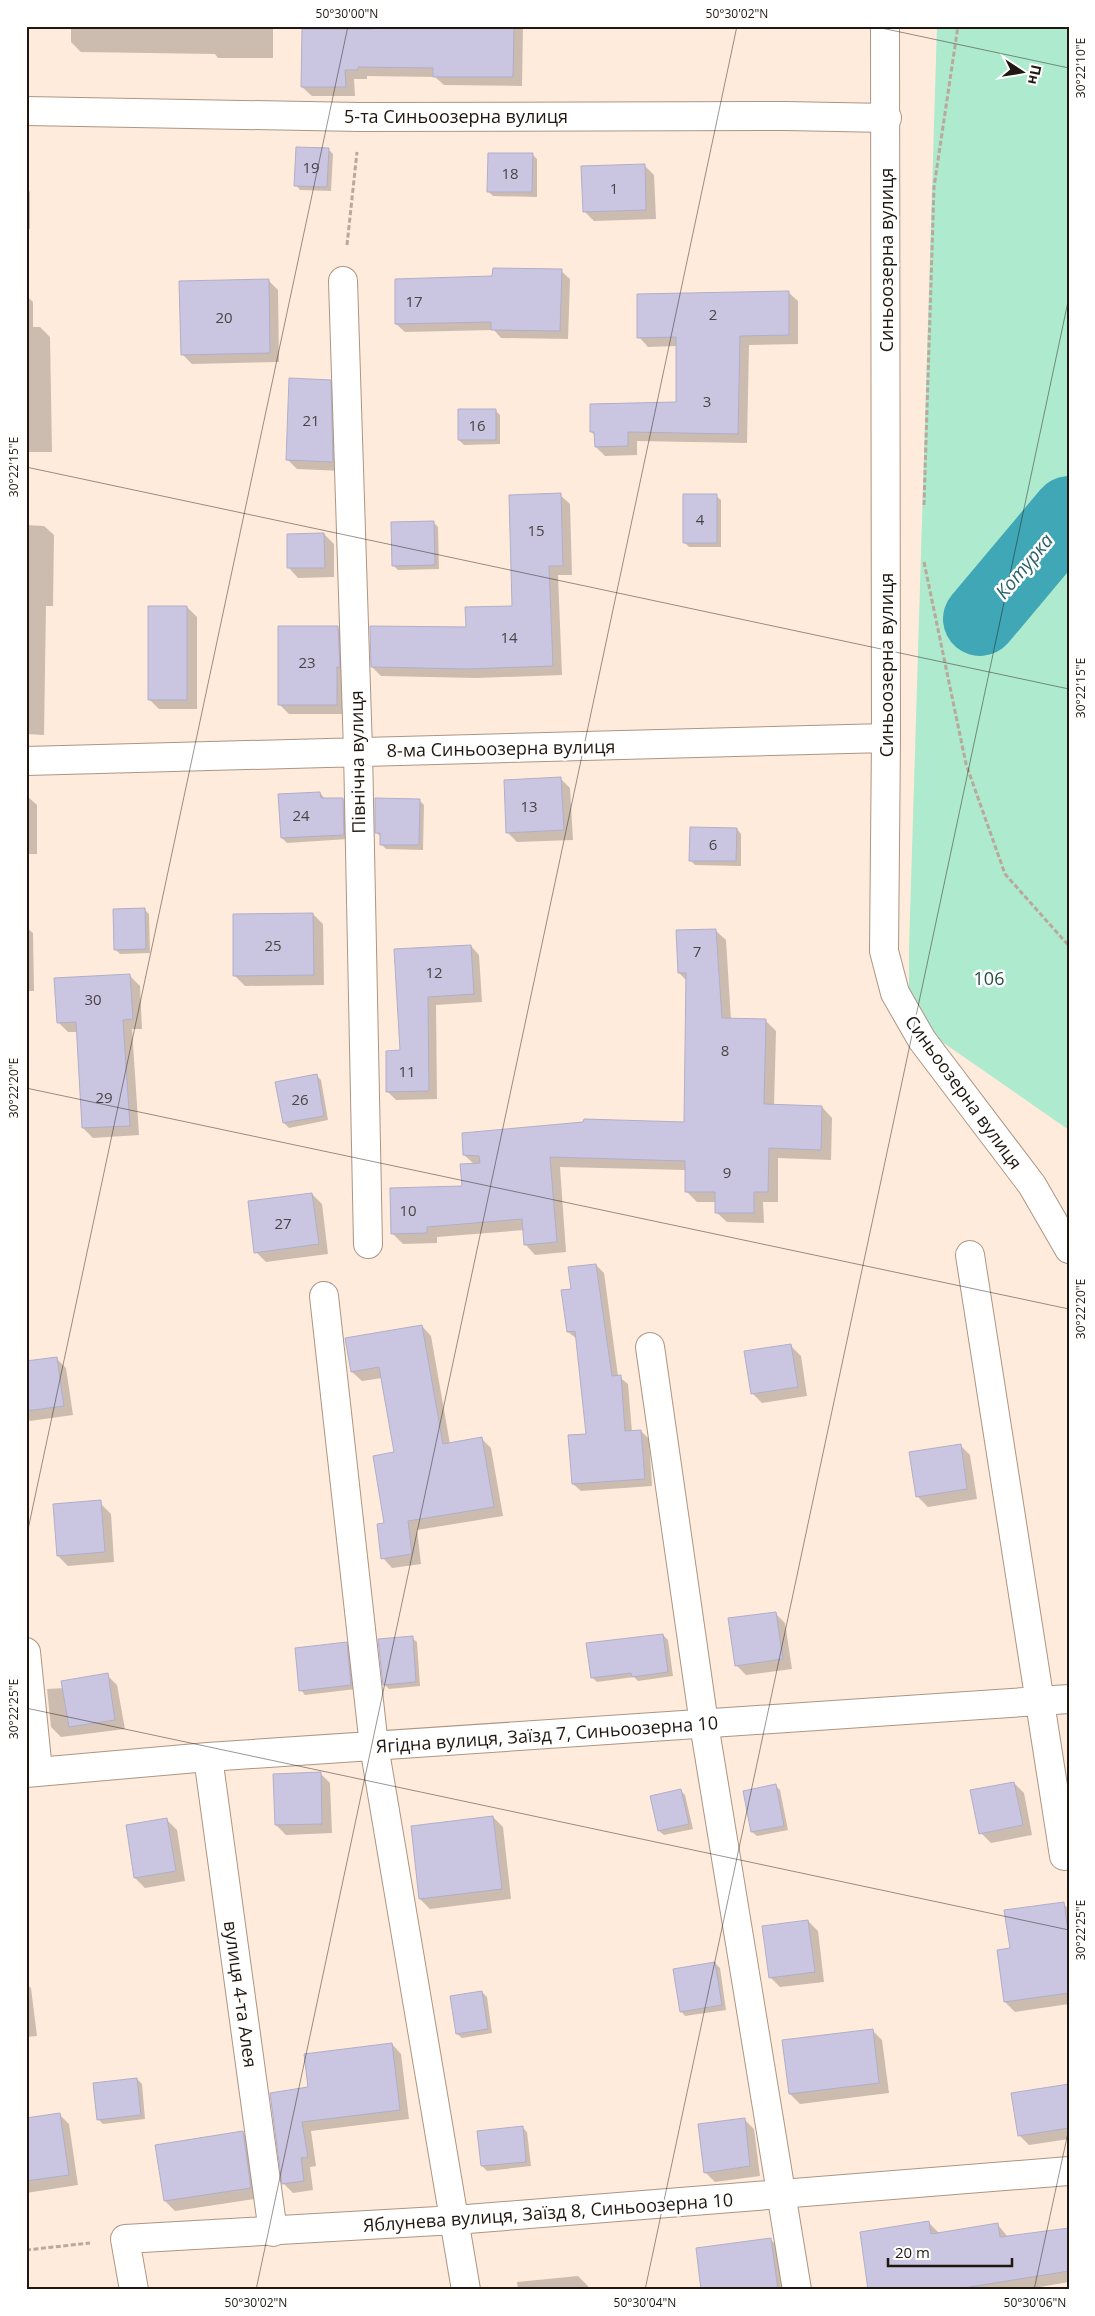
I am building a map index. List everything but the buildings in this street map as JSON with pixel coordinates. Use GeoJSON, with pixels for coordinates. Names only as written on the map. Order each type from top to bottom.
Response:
{"type":"FeatureCollection","features":[{"type":"Feature","properties":{"kind":"street","name":"Синьоозерна вулиця"},"geometry":{"type":"LineString","coordinates":[[885,26],[886,738],[884,951],[895,994],[922,1040],[1032,1185],[1069,1249]]}},
{"type":"Feature","properties":{"kind":"street","name":"5-та Синьоозерна вулиця"},"geometry":{"type":"LineString","coordinates":[[26,111],[360,116],[786,116],[886,118]]}},
{"type":"Feature","properties":{"kind":"street","name":"Північна вулиця"},"geometry":{"type":"LineString","coordinates":[[344,280],[358,751],[368,1244]]}},
{"type":"Feature","properties":{"kind":"street","name":"8-ма Синьоозерна вулиця"},"geometry":{"type":"LineString","coordinates":[[26,761],[886,738]]}},
{"type":"Feature","properties":{"kind":"street"},"geometry":{"type":"LineString","coordinates":[[970,1255],[1064,1856]]}},
{"type":"Feature","properties":{"kind":"street"},"geometry":{"type":"LineString","coordinates":[[324,1296],[374,1746],[466,2290]]}},
{"type":"Feature","properties":{"kind":"street"},"geometry":{"type":"LineString","coordinates":[[650,1348],[704,1724],[797,2290]]}},
{"type":"Feature","properties":{"kind":"street"},"geometry":{"type":"LineString","coordinates":[[26,1652],[32,1772]]}},
{"type":"Feature","properties":{"kind":"street","name":"Ягідна вулиця, Заїзд 7, Синьоозерна 10"},"geometry":{"type":"LineString","coordinates":[[32,1772],[208,1757],[1069,1699]]}},
{"type":"Feature","properties":{"kind":"street","name":"вулиця 4-та Алея"},"geometry":{"type":"LineString","coordinates":[[208,1757],[273,2232]]}},
{"type":"Feature","properties":{"kind":"street","name":"Яблунева вулиця, Заїзд 8, Синьоозерна 10"},"geometry":{"type":"LineString","coordinates":[[126,2239],[455,2220],[1069,2171]]}},
{"type":"Feature","properties":{"kind":"street"},"geometry":{"type":"LineString","coordinates":[[126,2239],[134,2290]]}},
{"type":"Feature","properties":{"kind":"path"},"geometry":{"type":"LineString","coordinates":[[924,506],[934,188],[958,26]]}},
{"type":"Feature","properties":{"kind":"path"},"geometry":{"type":"LineString","coordinates":[[344,280],[360,116]]}},
{"type":"Feature","properties":{"kind":"path"},"geometry":{"type":"LineString","coordinates":[[922,556],[966,764],[1006,874],[1069,946]]}},
{"type":"Feature","properties":{"kind":"path"},"geometry":{"type":"LineString","coordinates":[[26,2250],[126,2239]]}},
{"type":"Feature","properties":{"kind":"green space","name":"106"},"geometry":{"type":"Polygon","coordinates":[[[937,26],[1069,26],[1069,1130],[909,1019],[909,949],[937,26]]]}},
{"type":"Feature","properties":{"kind":"waterway","name":"Котурка"},"geometry":{"type":"LineString","coordinates":[[980,619],[1069,513]]}}]}
